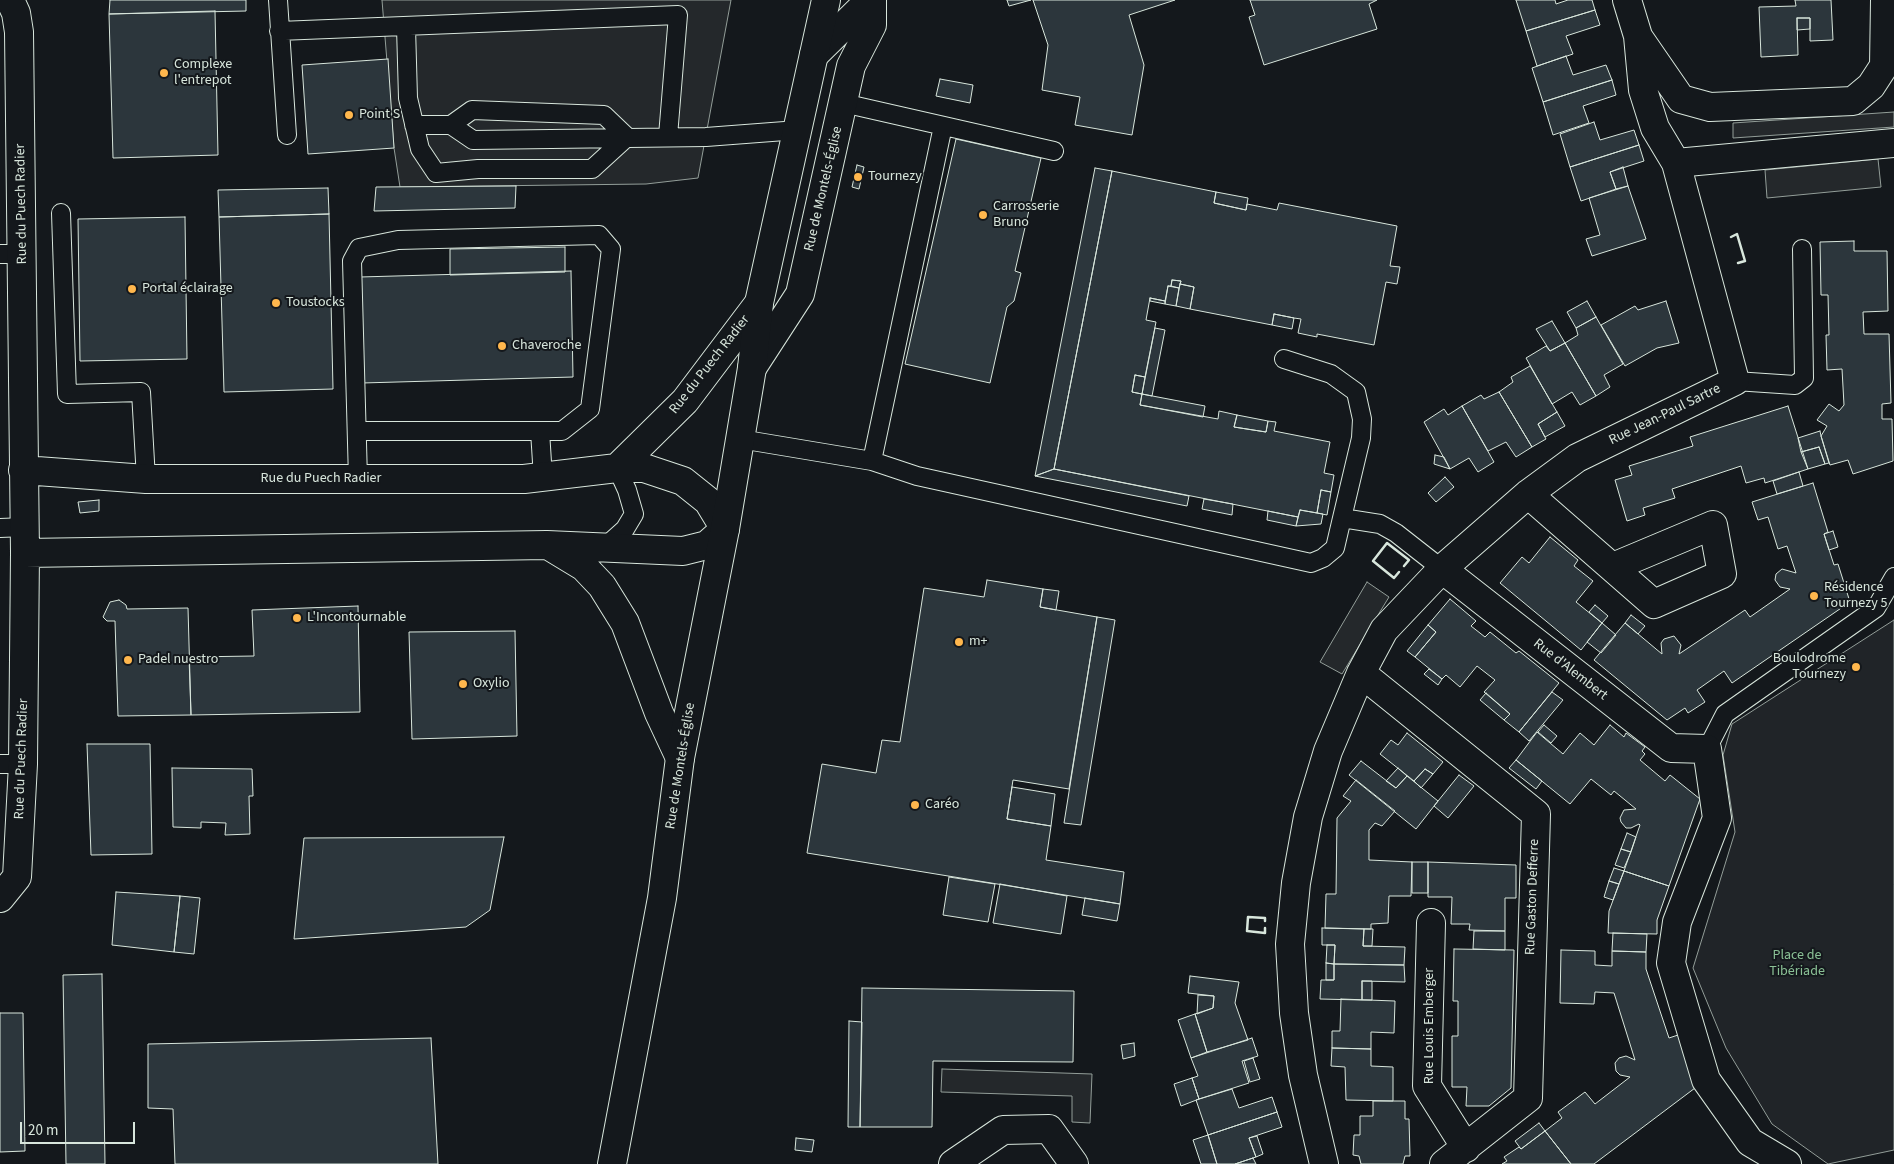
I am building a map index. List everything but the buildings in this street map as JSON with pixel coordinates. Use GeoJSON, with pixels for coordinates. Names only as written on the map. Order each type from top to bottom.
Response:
{"type":"FeatureCollection","features":[{"type":"Feature","properties":{"kind":"street","name":"Rue du Puech Radier"},"geometry":{"type":"LineString","coordinates":[[0,898],[17,877],[12,764],[17,536],[23,470],[11,254],[20,32],[16,13],[10,0]]}},
{"type":"Feature","properties":{"kind":"street","name":"Rue de Montels-Église"},"geometry":{"type":"LineString","coordinates":[[612,1164],[662,898],[680,758],[725,529],[752,368],[759,303],[826,0]]}},
{"type":"Feature","properties":{"kind":"street","name":"Rue de Montels-Église"},"geometry":{"type":"LineString","coordinates":[[752,368],[800,294],[851,66],[872,25],[871,0]]}},
{"type":"Feature","properties":{"kind":"street"},"geometry":{"type":"LineString","coordinates":[[814,55],[871,0]]}},
{"type":"Feature","properties":{"kind":"street"},"geometry":{"type":"LineString","coordinates":[[1627,0],[1638,36],[1681,99],[1710,107],[1853,101],[1871,86],[1884,66],[1885,0]]}},
{"type":"Feature","properties":{"kind":"street","name":"Rue Jean-Paul Sartre"},"geometry":{"type":"LineString","coordinates":[[1324,1164],[1303,1075],[1294,1013],[1290,944],[1296,883],[1308,817],[1328,751],[1361,673],[1384,630],[1442,569],[1528,494],[1577,458],[1735,381],[1676,163],[1656,128],[1643,90],[1638,36]]}},
{"type":"Feature","properties":{"kind":"street"},"geometry":{"type":"LineString","coordinates":[[1676,163],[1894,143]]}},
{"type":"Feature","properties":{"kind":"street","name":"Rue du Puech Radier"},"geometry":{"type":"LineString","coordinates":[[617,468],[685,401],[759,303]]}},
{"type":"Feature","properties":{"kind":"street","name":"Rue du Puech Radier"},"geometry":{"type":"LineString","coordinates":[[23,470],[146,479],[358,479],[543,478],[617,468],[644,468],[683,481],[708,501],[725,529]]}},
{"type":"Feature","properties":{"kind":"street"},"geometry":{"type":"LineString","coordinates":[[1528,494],[1613,567]]}},
{"type":"Feature","properties":{"kind":"street"},"geometry":{"type":"LineString","coordinates":[[17,536],[547,545],[683,551],[707,545],[725,529]]}},
{"type":"Feature","properties":{"kind":"street"},"geometry":{"type":"LineString","coordinates":[[547,545],[584,567],[602,586],[625,623],[659,713],[680,758]]}},
{"type":"Feature","properties":{"kind":"street","name":"Rue d'Alembert"},"geometry":{"type":"LineString","coordinates":[[1442,569],[1671,748],[1707,749]]}},
{"type":"Feature","properties":{"kind":"street","name":"Rue Gaston Defferre"},"geometry":{"type":"LineString","coordinates":[[1361,673],[1536,814],[1528,1098],[1444,1164]]}},
{"type":"Feature","properties":{"kind":"street"},"geometry":{"type":"LineString","coordinates":[[1707,749],[1717,818],[1677,922],[1670,963],[1706,1080],[1750,1142],[1787,1164]]}},
{"type":"Feature","properties":{"kind":"street","name":"Rue Louis Emberger"},"geometry":{"type":"LineString","coordinates":[[1431,923],[1428,1086],[1466,1148]]}},
{"type":"Feature","properties":{"kind":"street"},"geometry":{"type":"LineString","coordinates":[[953,1164],[1003,1130],[1049,1129],[1074,1164]]}},
{"type":"Feature","properties":{"kind":"lane"},"geometry":{"type":"LineString","coordinates":[[278,0],[287,135]]}},
{"type":"Feature","properties":{"kind":"lane"},"geometry":{"type":"LineString","coordinates":[[279,31],[678,15],[668,136]]}},
{"type":"Feature","properties":{"kind":"lane"},"geometry":{"type":"LineString","coordinates":[[406,27],[408,98],[420,149],[436,173],[478,169],[592,169],[627,137]]}},
{"type":"Feature","properties":{"kind":"lane"},"geometry":{"type":"LineString","coordinates":[[843,102],[1054,152]]}},
{"type":"Feature","properties":{"kind":"lane"},"geometry":{"type":"LineString","coordinates":[[451,125],[472,110],[604,115],[627,137]]}},
{"type":"Feature","properties":{"kind":"lane"},"geometry":{"type":"LineString","coordinates":[[414,125],[451,125],[473,140],[706,137],[798,130]]}},
{"type":"Feature","properties":{"kind":"lane"},"geometry":{"type":"LineString","coordinates":[[872,461],[943,126]]}},
{"type":"Feature","properties":{"kind":"lane"},"geometry":{"type":"LineString","coordinates":[[61,213],[67,394],[141,392],[146,479]]}},
{"type":"Feature","properties":{"kind":"lane"},"geometry":{"type":"LineString","coordinates":[[357,431],[562,431],[590,409],[611,249],[599,235],[398,240],[360,248],[352,261],[358,479]]}},
{"type":"Feature","properties":{"kind":"lane"},"geometry":{"type":"LineString","coordinates":[[1735,381],[1795,385],[1804,378],[1802,249]]}},
{"type":"Feature","properties":{"kind":"lane"},"geometry":{"type":"LineString","coordinates":[[740,439],[872,461],[917,476],[1312,563],[1323,558],[1335,548],[1361,438],[1362,419],[1356,392],[1331,374],[1284,359]]}},
{"type":"Feature","properties":{"kind":"lane"},"geometry":{"type":"LineString","coordinates":[[540,431],[543,478]]}},
{"type":"Feature","properties":{"kind":"lane"},"geometry":{"type":"LineString","coordinates":[[605,548],[624,530],[634,514],[627,490],[617,468]]}},
{"type":"Feature","properties":{"kind":"lane"},"geometry":{"type":"LineString","coordinates":[[1342,518],[1380,524],[1442,569]]}},
{"type":"Feature","properties":{"kind":"lane"},"geometry":{"type":"LineString","coordinates":[[1707,749],[1726,714],[1876,608],[1894,577]]}},
{"type":"Feature","properties":{"kind":"green space","name":"Place de Tibériade"},"geometry":{"type":"Polygon","coordinates":[[[1894,620],[1894,1150],[1828,1164],[1772,1124],[1726,1048],[1693,968],[1735,832],[1723,755],[1732,724],[1894,620]]]}},
{"type":"Feature","properties":{"kind":"shaded area"},"geometry":{"type":"Polygon","coordinates":[[[382,0],[731,0],[698,178],[646,184],[400,187],[394,148],[382,0]]]}},
{"type":"Feature","properties":{"kind":"shaded area"},"geometry":{"type":"Polygon","coordinates":[[[1894,112],[1894,127],[1733,138],[1733,123],[1894,112]]]}},
{"type":"Feature","properties":{"kind":"shaded area"},"geometry":{"type":"Polygon","coordinates":[[[1878,159],[1881,187],[1767,198],[1765,170],[1878,159]]]}},
{"type":"Feature","properties":{"kind":"shaded area"},"geometry":{"type":"Polygon","coordinates":[[[1367,582],[1389,597],[1342,674],[1320,662],[1367,582]]]}},
{"type":"Feature","properties":{"kind":"shaded area"},"geometry":{"type":"Polygon","coordinates":[[[942,1069],[1092,1074],[1090,1123],[1072,1122],[1072,1096],[941,1092],[942,1069]]]}},
{"type":"Feature","properties":{"kind":"wall"},"geometry":{"type":"LineString","coordinates":[[1731,237],[1737,234],[1745,261],[1738,263]]}},
{"type":"Feature","properties":{"kind":"wall"},"geometry":{"type":"LineString","coordinates":[[1399,572],[1394,578],[1373,561],[1387,543],[1409,560],[1404,566]]}},
{"type":"Feature","properties":{"kind":"wall"},"geometry":{"type":"LineString","coordinates":[[1265,921],[1265,918],[1248,917],[1247,931],[1265,933],[1265,928]]}},
{"type":"Feature","properties":{"kind":"place","name":"Complexe l'entrepot"},"geometry":{"type":"Point","coordinates":[164,73]}},
{"type":"Feature","properties":{"kind":"place","name":"Point S"},"geometry":{"type":"Point","coordinates":[349,115]}},
{"type":"Feature","properties":{"kind":"place","name":"Tournezy"},"geometry":{"type":"Point","coordinates":[858,177]}},
{"type":"Feature","properties":{"kind":"place","name":"Carrosserie Bruno"},"geometry":{"type":"Point","coordinates":[983,215]}},
{"type":"Feature","properties":{"kind":"place","name":"Portal éclairage"},"geometry":{"type":"Point","coordinates":[132,289]}},
{"type":"Feature","properties":{"kind":"place","name":"Toustocks"},"geometry":{"type":"Point","coordinates":[276,303]}},
{"type":"Feature","properties":{"kind":"place","name":"Chaveroche"},"geometry":{"type":"Point","coordinates":[502,346]}},
{"type":"Feature","properties":{"kind":"place","name":"Résidence Tournezy 5"},"geometry":{"type":"Point","coordinates":[1814,596]}},
{"type":"Feature","properties":{"kind":"place","name":"L'Incontournable"},"geometry":{"type":"Point","coordinates":[297,618]}},
{"type":"Feature","properties":{"kind":"place","name":"m+"},"geometry":{"type":"Point","coordinates":[959,642]}},
{"type":"Feature","properties":{"kind":"place","name":"Padel nuestro"},"geometry":{"type":"Point","coordinates":[128,660]}},
{"type":"Feature","properties":{"kind":"place","name":"Boulodrome Tournezy"},"geometry":{"type":"Point","coordinates":[1856,667]}},
{"type":"Feature","properties":{"kind":"place","name":"Oxylio"},"geometry":{"type":"Point","coordinates":[463,684]}},
{"type":"Feature","properties":{"kind":"place","name":"Caréo"},"geometry":{"type":"Point","coordinates":[915,805]}}]}
